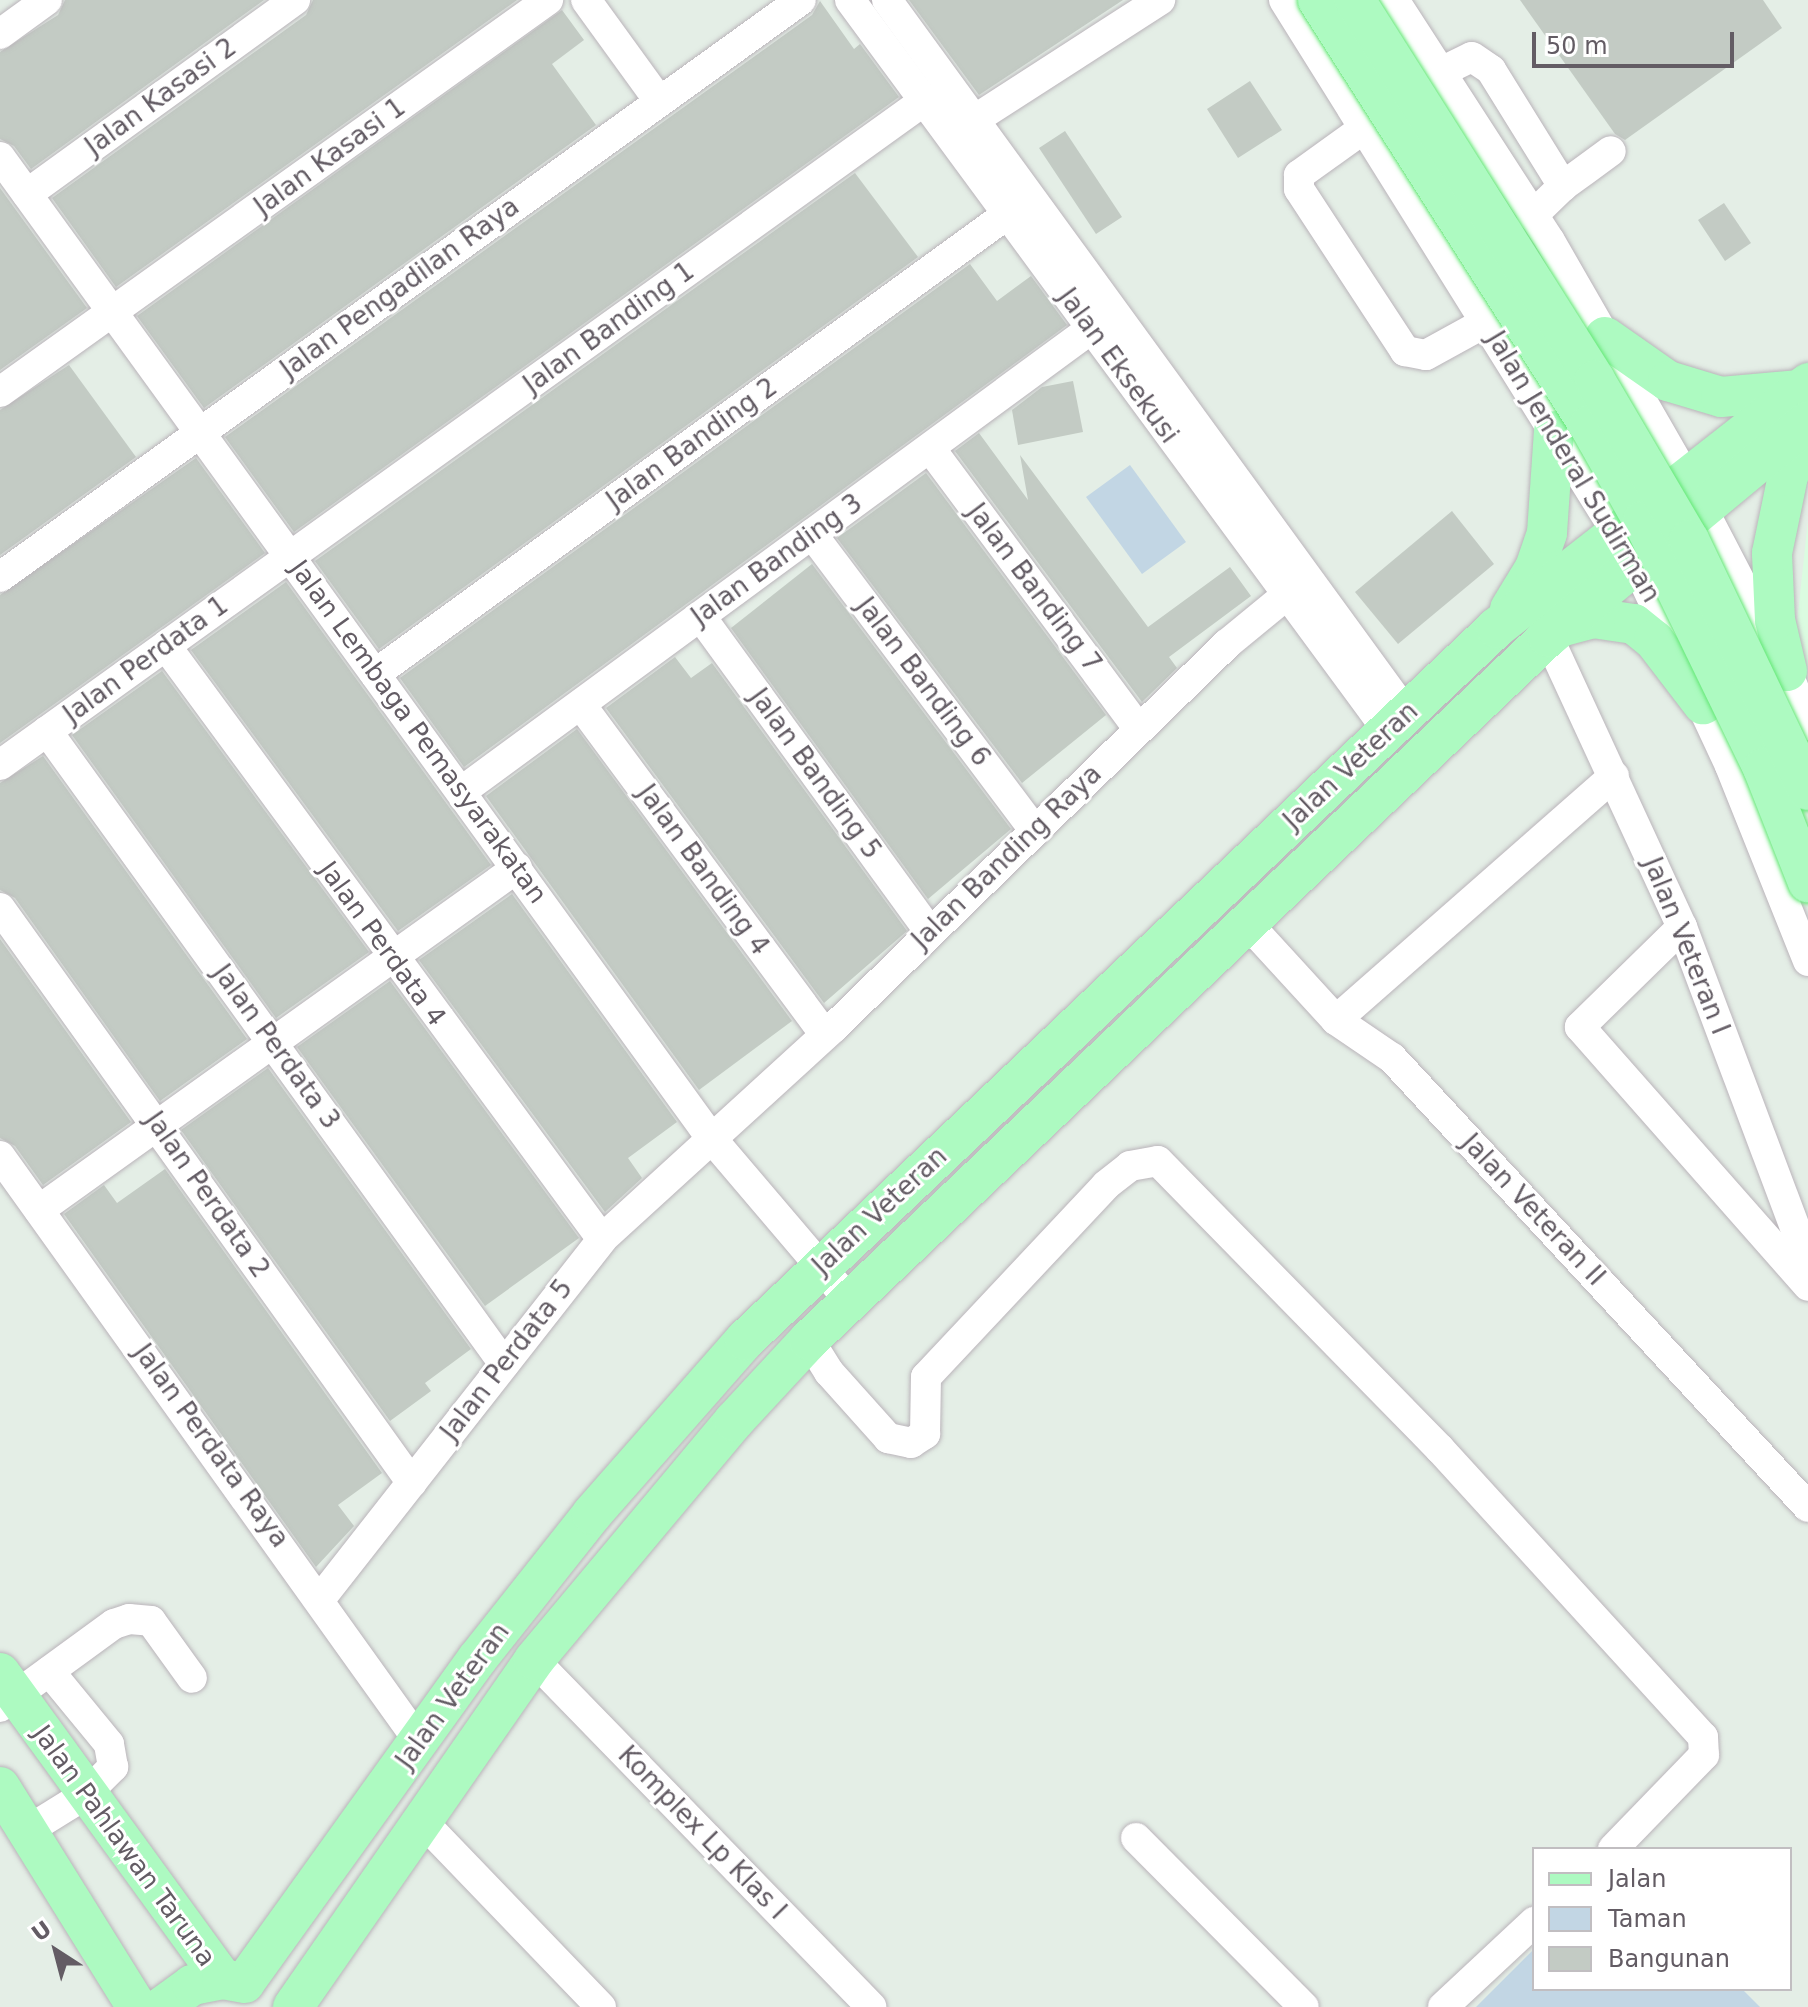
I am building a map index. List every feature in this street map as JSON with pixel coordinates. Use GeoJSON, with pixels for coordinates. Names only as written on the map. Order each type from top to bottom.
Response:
{"type":"FeatureCollection","features":[{"type":"Feature","properties":{"kind":"main road","name":"Jalan Jenderal Sudirman"},"geometry":{"type":"LineString","coordinates":[[1318,0],[1589,425],[1643,521],[1763,768],[1808,882]]}},
{"type":"Feature","properties":{"kind":"main road"},"geometry":{"type":"LineString","coordinates":[[1355,0],[1595,380],[1689,540],[1808,790]]}},
{"type":"Feature","properties":{"kind":"main road"},"geometry":{"type":"LineString","coordinates":[[1605,337],[1668,381],[1721,397],[1806,398]]}},
{"type":"Feature","properties":{"kind":"main road"},"geometry":{"type":"LineString","coordinates":[[1627,549],[1696,494],[1806,398]]}},
{"type":"Feature","properties":{"kind":"main road"},"geometry":{"type":"LineString","coordinates":[[1800,699],[1775,620],[1772,553],[1788,476],[1808,429]]}},
{"type":"Feature","properties":{"kind":"main road"},"geometry":{"type":"LineString","coordinates":[[1496,628],[1522,592],[1547,533],[1554,431]]}},
{"type":"Feature","properties":{"kind":"main road","name":"Jalan Veteran"},"geometry":{"type":"LineString","coordinates":[[233,1981],[592,1514],[685,1403],[818,1268],[1138,971],[1496,628],[1627,549]]}},
{"type":"Feature","properties":{"kind":"main road","name":"Jalan Veteran"},"geometry":{"type":"LineString","coordinates":[[293,2007],[420,1819],[534,1660],[734,1421],[848,1299],[1169,1000],[1554,632],[1627,549]]}},
{"type":"Feature","properties":{"kind":"main road"},"geometry":{"type":"LineString","coordinates":[[1554,632],[1593,618],[1634,624],[1654,640],[1710,720]]}},
{"type":"Feature","properties":{"kind":"main road"},"geometry":{"type":"LineString","coordinates":[[1138,971],[1169,1000]]}},
{"type":"Feature","properties":{"kind":"main road","name":"Jalan Pahlawan Taruna"},"geometry":{"type":"LineString","coordinates":[[5,1692],[233,1981],[281,2007]]}},
{"type":"Feature","properties":{"kind":"main road"},"geometry":{"type":"LineString","coordinates":[[0,1787],[30,1829],[137,2007]]}},
{"type":"Feature","properties":{"kind":"main road"},"geometry":{"type":"LineString","coordinates":[[162,2007],[192,1985],[233,1981]]}},
{"type":"Feature","properties":{"kind":"street"},"geometry":{"type":"LineString","coordinates":[[0,34],[47,0]]}},
{"type":"Feature","properties":{"kind":"street","name":"Jalan Kasasi 2"},"geometry":{"type":"LineString","coordinates":[[27,194],[295,0]]}},
{"type":"Feature","properties":{"kind":"street","name":"Jalan Kasasi 1"},"geometry":{"type":"LineString","coordinates":[[0,392],[548,0]]}},
{"type":"Feature","properties":{"kind":"street"},"geometry":{"type":"LineString","coordinates":[[586,0],[659,101]]}},
{"type":"Feature","properties":{"kind":"street","name":"Jalan Pengadilan Raya"},"geometry":{"type":"LineString","coordinates":[[0,577],[801,0]]}},
{"type":"Feature","properties":{"kind":"street","name":"Jalan Eksekusi"},"geometry":{"type":"LineString","coordinates":[[850,0],[927,99],[1091,329],[1397,722]]}},
{"type":"Feature","properties":{"kind":"street","name":"Jalan Eksekusi"},"geometry":{"type":"LineString","coordinates":[[887,0],[977,118],[1294,586]]}},
{"type":"Feature","properties":{"kind":"street"},"geometry":{"type":"LineString","coordinates":[[977,118],[1160,0]]}},
{"type":"Feature","properties":{"kind":"street","name":"Jalan Jenderal Sudirman"},"geometry":{"type":"LineString","coordinates":[[1284,0],[1627,549],[1710,720],[1808,961]]}},
{"type":"Feature","properties":{"kind":"street"},"geometry":{"type":"LineString","coordinates":[[1394,0],[1550,241],[1696,494],[1800,699],[1710,720]]}},
{"type":"Feature","properties":{"kind":"street"},"geometry":{"type":"LineString","coordinates":[[1441,72],[1472,57],[1491,70],[1563,186]]}},
{"type":"Feature","properties":{"kind":"street","name":"Jalan Banding 1"},"geometry":{"type":"LineString","coordinates":[[292,556],[927,99]]}},
{"type":"Feature","properties":{"kind":"street"},"geometry":{"type":"LineString","coordinates":[[1363,129],[1299,175],[1299,189],[1405,351],[1426,355],[1486,322]]}},
{"type":"Feature","properties":{"kind":"street"},"geometry":{"type":"LineString","coordinates":[[1532,216],[1563,186],[1611,151]]}},
{"type":"Feature","properties":{"kind":"street","name":"Jalan Lembaga Pemasyarakatan"},"geometry":{"type":"LineString","coordinates":[[0,157],[712,1139],[818,1268],[848,1299]]}},
{"type":"Feature","properties":{"kind":"street","name":"Jalan Banding 2"},"geometry":{"type":"LineString","coordinates":[[375,674],[1009,213]]}},
{"type":"Feature","properties":{"kind":"street"},"geometry":{"type":"LineString","coordinates":[[1469,295],[1500,304],[1517,297],[1542,271],[1550,241]]}},
{"type":"Feature","properties":{"kind":"street","name":"Jalan Banding 3"},"geometry":{"type":"LineString","coordinates":[[462,791],[1091,329]]}},
{"type":"Feature","properties":{"kind":"street","name":"Jalan Banding 7"},"geometry":{"type":"LineString","coordinates":[[930,448],[1139,729]]}},
{"type":"Feature","properties":{"kind":"street","name":"Jalan Banding 6"},"geometry":{"type":"LineString","coordinates":[[812,534],[1034,830]]}},
{"type":"Feature","properties":{"kind":"street","name":"Jalan Perdata 1"},"geometry":{"type":"LineString","coordinates":[[0,765],[292,556]]}},
{"type":"Feature","properties":{"kind":"street","name":"Jalan Banding Raya"},"geometry":{"type":"LineString","coordinates":[[712,1139],[825,1035],[1139,729],[1294,586]]}},
{"type":"Feature","properties":{"kind":"street","name":"Jalan Banding 5"},"geometry":{"type":"LineString","coordinates":[[701,617],[929,931]]}},
{"type":"Feature","properties":{"kind":"street","name":"Jalan Veteran I"},"geometry":{"type":"LineString","coordinates":[[1554,632],[1682,927],[1808,1262]]}},
{"type":"Feature","properties":{"kind":"street","name":"Jalan Perdata 4"},"geometry":{"type":"LineString","coordinates":[[166,646],[388,955],[602,1239]]}},
{"type":"Feature","properties":{"kind":"street","name":"Jalan Banding 4"},"geometry":{"type":"LineString","coordinates":[[581,705],[825,1035]]}},
{"type":"Feature","properties":{"kind":"street","name":"Jalan Perdata 3"},"geometry":{"type":"LineString","coordinates":[[47,731],[504,1364]]}},
{"type":"Feature","properties":{"kind":"street"},"geometry":{"type":"LineString","coordinates":[[1336,1020],[1614,776]]}},
{"type":"Feature","properties":{"kind":"street"},"geometry":{"type":"LineString","coordinates":[[39,1210],[388,955],[517,868]]}},
{"type":"Feature","properties":{"kind":"street","name":"Jalan Perdata 2"},"geometry":{"type":"LineString","coordinates":[[0,908],[412,1483]]}},
{"type":"Feature","properties":{"kind":"street","name":"Jalan Veteran II"},"geometry":{"type":"LineString","coordinates":[[1248,924],[1336,1020],[1392,1058],[1808,1507]]}},
{"type":"Feature","properties":{"kind":"street"},"geometry":{"type":"LineString","coordinates":[[1682,927],[1580,1027],[1808,1286]]}},
{"type":"Feature","properties":{"kind":"street","name":"Jalan Perdata 5"},"geometry":{"type":"LineString","coordinates":[[321,1598],[602,1239],[712,1139]]}},
{"type":"Feature","properties":{"kind":"street","name":"Jalan Perdata Raya"},"geometry":{"type":"LineString","coordinates":[[0,1156],[321,1598],[418,1740]]}},
{"type":"Feature","properties":{"kind":"street"},"geometry":{"type":"LineString","coordinates":[[809,1340],[829,1372],[888,1438],[911,1443],[925,1434],[926,1377],[1106,1185],[1130,1166],[1158,1161],[1440,1449],[1703,1737],[1704,1755],[1615,1847]]}},
{"type":"Feature","properties":{"kind":"street"},"geometry":{"type":"LineString","coordinates":[[5,1692],[49,1671],[114,1624],[139,1618],[151,1621],[192,1678]]}},
{"type":"Feature","properties":{"kind":"street","name":"Komplex Lp Klas I"},"geometry":{"type":"LineString","coordinates":[[534,1660],[871,2007]]}},
{"type":"Feature","properties":{"kind":"street"},"geometry":{"type":"LineString","coordinates":[[30,1829],[85,1795],[106,1778],[113,1755],[49,1671]]}},
{"type":"Feature","properties":{"kind":"street"},"geometry":{"type":"LineString","coordinates":[[420,1819],[601,2007]]}},
{"type":"Feature","properties":{"kind":"street"},"geometry":{"type":"LineString","coordinates":[[1136,1838],[1304,2007]]}},
{"type":"Feature","properties":{"kind":"street"},"geometry":{"type":"LineString","coordinates":[[1443,2007],[1532,1924]]}},
{"type":"Feature","properties":{"kind":"shaded area"},"geometry":{"type":"Polygon","coordinates":[[[1808,520],[1808,679],[1795,641],[1808,520]]]}},
{"type":"Feature","properties":{"kind":"green space"},"geometry":{"type":"Polygon","coordinates":[[[1130,465],[1186,542],[1142,574],[1086,497],[1130,465]]]}},
{"type":"Feature","properties":{"kind":"green space"},"geometry":{"type":"Polygon","coordinates":[[[1532,1951],[1532,1991],[1744,1991],[1760,2007],[1476,2007],[1532,1951]]]}},
{"type":"Feature","properties":{"kind":"building"},"geometry":{"type":"Polygon","coordinates":[[[65,0],[264,0],[31,169],[14,146],[0,139],[0,52],[58,15],[65,0]]]}},
{"type":"Feature","properties":{"kind":"building"},"geometry":{"type":"Polygon","coordinates":[[[313,0],[517,0],[116,287],[52,198],[306,15],[313,0]]]}},
{"type":"Feature","properties":{"kind":"building"},"geometry":{"type":"Polygon","coordinates":[[[909,0],[1123,0],[979,95],[909,0]]]}},
{"type":"Feature","properties":{"kind":"building"},"geometry":{"type":"Polygon","coordinates":[[[1520,0],[1763,0],[1782,28],[1625,140],[1615,134],[1520,0]]]}},
{"type":"Feature","properties":{"kind":"building"},"geometry":{"type":"Polygon","coordinates":[[[820,1],[854,49],[860,44],[899,97],[294,532],[225,437],[812,15],[820,1]]]}},
{"type":"Feature","properties":{"kind":"building"},"geometry":{"type":"Polygon","coordinates":[[[562,10],[584,40],[552,64],[596,125],[204,408],[137,316],[562,10]]]}},
{"type":"Feature","properties":{"kind":"building"},"geometry":{"type":"Polygon","coordinates":[[[1250,81],[1282,130],[1238,158],[1207,109],[1250,81]]]}},
{"type":"Feature","properties":{"kind":"building"},"geometry":{"type":"Polygon","coordinates":[[[1065,131],[1122,217],[1096,234],[1039,148],[1065,131]]]}},
{"type":"Feature","properties":{"kind":"building"},"geometry":{"type":"Polygon","coordinates":[[[855,173],[918,257],[379,649],[315,561],[855,173]]]}},
{"type":"Feature","properties":{"kind":"building"},"geometry":{"type":"Polygon","coordinates":[[[0,188],[87,308],[0,370],[0,188]]]}},
{"type":"Feature","properties":{"kind":"building"},"geometry":{"type":"Polygon","coordinates":[[[1724,203],[1751,243],[1725,261],[1698,220],[1724,203]]]}},
{"type":"Feature","properties":{"kind":"building"},"geometry":{"type":"Polygon","coordinates":[[[970,264],[997,301],[1031,276],[1067,325],[464,767],[400,678],[970,264]]]}},
{"type":"Feature","properties":{"kind":"building"},"geometry":{"type":"Polygon","coordinates":[[[69,365],[136,457],[0,555],[0,410],[69,365]]]}},
{"type":"Feature","properties":{"kind":"building"},"geometry":{"type":"Polygon","coordinates":[[[1073,381],[1083,432],[1018,445],[1012,410],[1042,387],[1073,381]]]}},
{"type":"Feature","properties":{"kind":"building"},"geometry":{"type":"Polygon","coordinates":[[[979,433],[1028,500],[1020,455],[1148,627],[1230,567],[1251,596],[1169,657],[1177,668],[1142,702],[955,451],[979,433]]]}},
{"type":"Feature","properties":{"kind":"building"},"geometry":{"type":"Polygon","coordinates":[[[196,458],[265,553],[0,743],[0,595],[196,458]]]}},
{"type":"Feature","properties":{"kind":"building"},"geometry":{"type":"Polygon","coordinates":[[[926,473],[1106,715],[1022,783],[837,538],[926,473]]]}},
{"type":"Feature","properties":{"kind":"building"},"geometry":{"type":"Polygon","coordinates":[[[1452,511],[1494,564],[1398,644],[1355,592],[1452,511]]]}},
{"type":"Feature","properties":{"kind":"building"},"geometry":{"type":"Polygon","coordinates":[[[812,564],[1011,829],[928,899],[731,628],[812,564]]]}},
{"type":"Feature","properties":{"kind":"building"},"geometry":{"type":"Polygon","coordinates":[[[286,582],[491,865],[398,931],[191,650],[286,582]]]}},
{"type":"Feature","properties":{"kind":"building"},"geometry":{"type":"Polygon","coordinates":[[[675,657],[691,678],[712,663],[907,931],[824,1003],[606,708],[675,657]]]}},
{"type":"Feature","properties":{"kind":"building"},"geometry":{"type":"Polygon","coordinates":[[[162,671],[369,952],[276,1018],[72,735],[162,671]]]}},
{"type":"Feature","properties":{"kind":"building"},"geometry":{"type":"Polygon","coordinates":[[[577,729],[792,1021],[699,1090],[486,796],[577,729]]]}},
{"type":"Feature","properties":{"kind":"building"},"geometry":{"type":"Polygon","coordinates":[[[43,756],[247,1039],[160,1101],[15,898],[0,890],[0,783],[43,756]]]}},
{"type":"Feature","properties":{"kind":"building"},"geometry":{"type":"Polygon","coordinates":[[[512,894],[677,1122],[628,1158],[642,1178],[605,1212],[419,960],[512,894]]]}},
{"type":"Feature","properties":{"kind":"building"},"geometry":{"type":"Polygon","coordinates":[[[0,939],[131,1122],[43,1185],[15,1146],[0,1138],[0,939]]]}},
{"type":"Feature","properties":{"kind":"building"},"geometry":{"type":"Polygon","coordinates":[[[390,981],[579,1238],[485,1306],[297,1047],[390,981]]]}},
{"type":"Feature","properties":{"kind":"building"},"geometry":{"type":"Polygon","coordinates":[[[268,1068],[471,1349],[425,1383],[431,1391],[390,1421],[181,1130],[268,1068]]]}},
{"type":"Feature","properties":{"kind":"building"},"geometry":{"type":"Polygon","coordinates":[[[165,1169],[382,1473],[338,1505],[354,1526],[316,1567],[64,1214],[104,1185],[117,1203],[165,1169]]]}}]}
